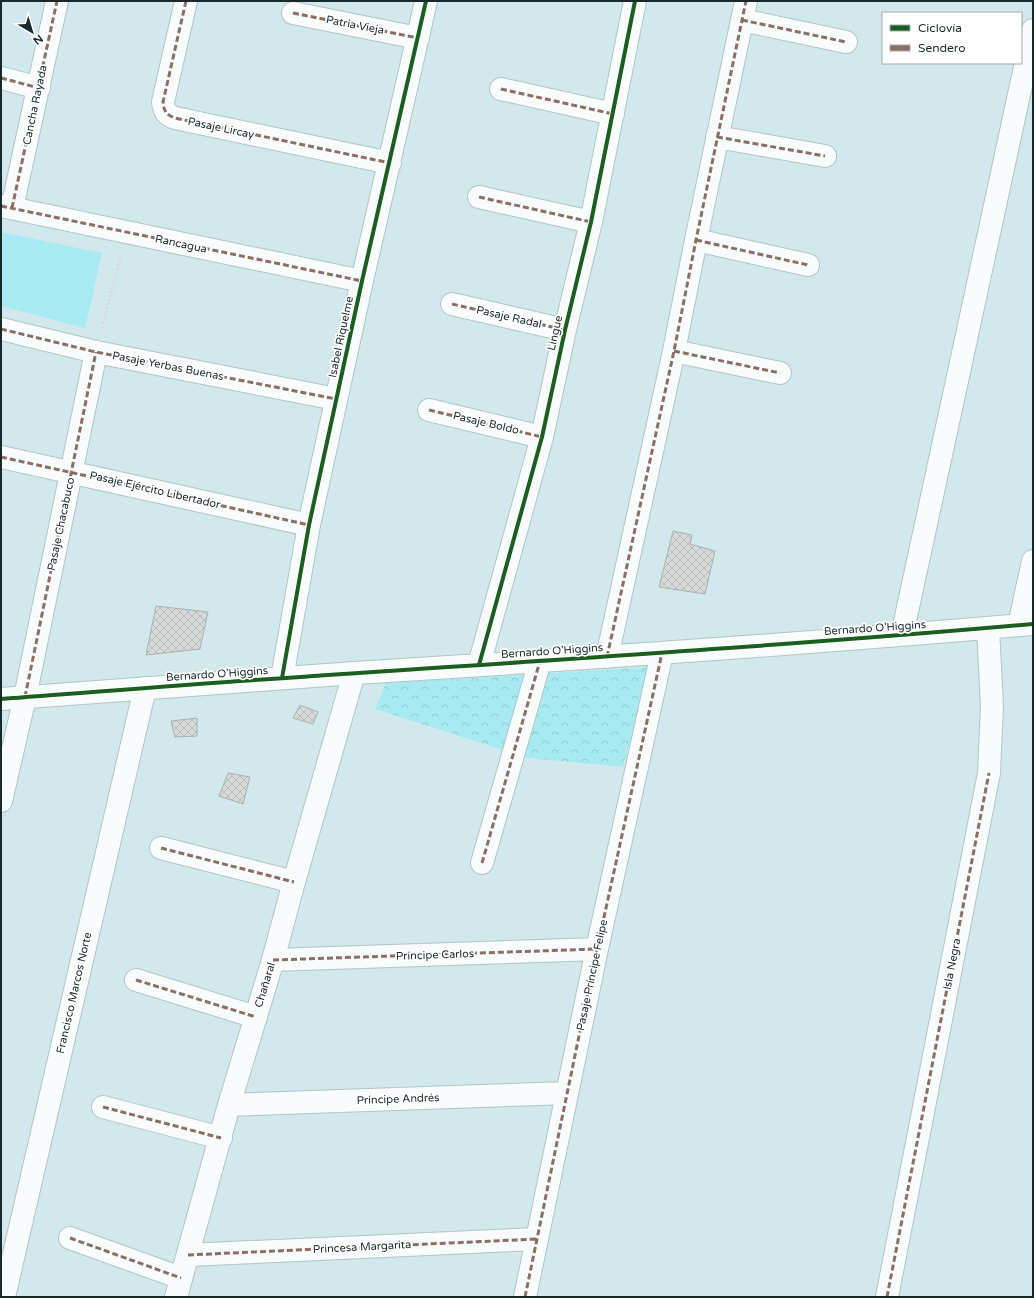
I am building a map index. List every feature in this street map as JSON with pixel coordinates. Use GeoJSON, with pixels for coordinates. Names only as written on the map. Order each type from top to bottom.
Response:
{"type":"FeatureCollection","features":[{"type":"Feature","properties":{"kind":"street","name":"Cancha Rayada"},"geometry":{"type":"LineString","coordinates":[[7,207],[39,88],[57,1]]}},
{"type":"Feature","properties":{"kind":"street","name":"Pasaje Lircay"},"geometry":{"type":"LineString","coordinates":[[186,1],[163,102],[164,109],[168,115],[175,118],[390,163]]}},
{"type":"Feature","properties":{"kind":"street","name":"Isabel Riquelme"},"geometry":{"type":"LineString","coordinates":[[282,678],[309,525],[362,281],[426,1]]}},
{"type":"Feature","properties":{"kind":"street","name":"Lingue"},"geometry":{"type":"LineString","coordinates":[[479,666],[542,436],[565,330],[591,222],[613,114],[632,2]]}},
{"type":"Feature","properties":{"kind":"street"},"geometry":{"type":"LineString","coordinates":[[607,657],[674,351],[744,11],[846,42]]}},
{"type":"Feature","properties":{"kind":"street","name":"Patria Vieja"},"geometry":{"type":"LineString","coordinates":[[293,13],[418,38]]}},
{"type":"Feature","properties":{"kind":"street"},"geometry":{"type":"LineString","coordinates":[[902,635],[1033,30]]}},
{"type":"Feature","properties":{"kind":"street"},"geometry":{"type":"LineString","coordinates":[[1,78],[39,88]]}},
{"type":"Feature","properties":{"kind":"street"},"geometry":{"type":"LineString","coordinates":[[500,89],[613,114]]}},
{"type":"Feature","properties":{"kind":"street"},"geometry":{"type":"LineString","coordinates":[[717,137],[824,156]]}},
{"type":"Feature","properties":{"kind":"street"},"geometry":{"type":"LineString","coordinates":[[480,197],[591,222]]}},
{"type":"Feature","properties":{"kind":"street","name":"Rancagua"},"geometry":{"type":"LineString","coordinates":[[7,207],[362,281]]}},
{"type":"Feature","properties":{"kind":"street"},"geometry":{"type":"LineString","coordinates":[[696,240],[808,265]]}},
{"type":"Feature","properties":{"kind":"street","name":"Pasaje Radal"},"geometry":{"type":"LineString","coordinates":[[452,304],[565,330]]}},
{"type":"Feature","properties":{"kind":"street","name":"Pasaje Yerbas Buenas"},"geometry":{"type":"LineString","coordinates":[[1,329],[96,352],[336,400]]}},
{"type":"Feature","properties":{"kind":"street"},"geometry":{"type":"LineString","coordinates":[[674,351],[780,373]]}},
{"type":"Feature","properties":{"kind":"street","name":"Pasaje Chacabuco"},"geometry":{"type":"LineString","coordinates":[[1,801],[25,697],[96,352]]}},
{"type":"Feature","properties":{"kind":"street","name":"Pasaje Boldo"},"geometry":{"type":"LineString","coordinates":[[429,410],[542,436]]}},
{"type":"Feature","properties":{"kind":"street","name":"Pasaje Ejército Libertador"},"geometry":{"type":"LineString","coordinates":[[1,457],[309,525]]}},
{"type":"Feature","properties":{"kind":"street"},"geometry":{"type":"LineString","coordinates":[[1026,625],[1033,561]]}},
{"type":"Feature","properties":{"kind":"street","name":"Bernardo O'Higgins"},"geometry":{"type":"LineString","coordinates":[[1,699],[354,673],[607,657],[1026,625]]}},
{"type":"Feature","properties":{"kind":"street","name":"Isla Negra"},"geometry":{"type":"LineString","coordinates":[[887,1297],[989,773],[992,706],[988,628]]}},
{"type":"Feature","properties":{"kind":"street","name":"Pasaje Príncipe Felipe"},"geometry":{"type":"LineString","coordinates":[[525,1297],[597,949],[662,653]]}},
{"type":"Feature","properties":{"kind":"street"},"geometry":{"type":"LineString","coordinates":[[482,864],[540,661]]}},
{"type":"Feature","properties":{"kind":"street","name":"Chañaral"},"geometry":{"type":"LineString","coordinates":[[179,1287],[354,673]]}},
{"type":"Feature","properties":{"kind":"street","name":"Francisco Marcos Norte"},"geometry":{"type":"LineString","coordinates":[[4,1297],[145,688]]}},
{"type":"Feature","properties":{"kind":"street"},"geometry":{"type":"LineString","coordinates":[[161,848],[294,882]]}},
{"type":"Feature","properties":{"kind":"street","name":"Príncipe Carlos"},"geometry":{"type":"LineString","coordinates":[[273,960],[597,949]]}},
{"type":"Feature","properties":{"kind":"street"},"geometry":{"type":"LineString","coordinates":[[136,980],[256,1017]]}},
{"type":"Feature","properties":{"kind":"street","name":"Príncipe Andrés"},"geometry":{"type":"LineString","coordinates":[[230,1105],[567,1094]]}},
{"type":"Feature","properties":{"kind":"street"},"geometry":{"type":"LineString","coordinates":[[103,1107],[221,1138]]}},
{"type":"Feature","properties":{"kind":"street"},"geometry":{"type":"LineString","coordinates":[[70,1238],[179,1287]]}},
{"type":"Feature","properties":{"kind":"street","name":"Princesa Margarita"},"geometry":{"type":"LineString","coordinates":[[188,1255],[537,1239]]}},
{"type":"Feature","properties":{"kind":"path"},"geometry":{"type":"LineString","coordinates":[[96,352],[127,232]]}},
{"type":"Feature","properties":{"kind":"green space"},"geometry":{"type":"Polygon","coordinates":[[[1,232],[102,253],[85,328],[1,306],[1,232]]]}},
{"type":"Feature","properties":{"kind":"green space"},"geometry":{"type":"Polygon","coordinates":[[[651,667],[623,767],[528,758],[375,709],[386,683],[651,667]]]}},
{"type":"Feature","properties":{"kind":"building"},"geometry":{"type":"Polygon","coordinates":[[[673,531],[692,535],[690,544],[715,551],[705,594],[659,587],[673,531]]]}},
{"type":"Feature","properties":{"kind":"building"},"geometry":{"type":"Polygon","coordinates":[[[156,606],[208,612],[200,649],[146,655],[156,606]]]}},
{"type":"Feature","properties":{"kind":"building"},"geometry":{"type":"Polygon","coordinates":[[[300,705],[318,712],[313,724],[293,718],[300,705]]]}},
{"type":"Feature","properties":{"kind":"building"},"geometry":{"type":"Polygon","coordinates":[[[197,718],[197,736],[175,737],[171,721],[197,718]]]}},
{"type":"Feature","properties":{"kind":"building"},"geometry":{"type":"Polygon","coordinates":[[[228,773],[250,777],[243,804],[219,796],[228,773]]]}},
{"type":"Feature","properties":{"kind":"marked path"},"geometry":{"type":"LineString","coordinates":[[12,208],[57,1]]}},
{"type":"Feature","properties":{"kind":"marked path"},"geometry":{"type":"LineString","coordinates":[[186,1],[163,102],[165,111],[170,116],[390,163]]}},
{"type":"Feature","properties":{"kind":"marked path"},"geometry":{"type":"LineString","coordinates":[[607,657],[674,351],[746,1]]}},
{"type":"Feature","properties":{"kind":"marked path"},"geometry":{"type":"LineString","coordinates":[[293,13],[418,38]]}},
{"type":"Feature","properties":{"kind":"marked path"},"geometry":{"type":"LineString","coordinates":[[742,20],[846,42]]}},
{"type":"Feature","properties":{"kind":"marked path"},"geometry":{"type":"LineString","coordinates":[[1,78],[39,88]]}},
{"type":"Feature","properties":{"kind":"marked path"},"geometry":{"type":"LineString","coordinates":[[501,89],[613,114]]}},
{"type":"Feature","properties":{"kind":"marked path"},"geometry":{"type":"LineString","coordinates":[[717,137],[825,156]]}},
{"type":"Feature","properties":{"kind":"marked path"},"geometry":{"type":"LineString","coordinates":[[479,197],[591,222]]}},
{"type":"Feature","properties":{"kind":"marked path"},"geometry":{"type":"LineString","coordinates":[[1,206],[362,281]]}},
{"type":"Feature","properties":{"kind":"marked path"},"geometry":{"type":"LineString","coordinates":[[696,240],[808,265]]}},
{"type":"Feature","properties":{"kind":"marked path"},"geometry":{"type":"LineString","coordinates":[[452,304],[565,330]]}},
{"type":"Feature","properties":{"kind":"marked path"},"geometry":{"type":"LineString","coordinates":[[1,329],[96,352],[336,399]]}},
{"type":"Feature","properties":{"kind":"marked path"},"geometry":{"type":"LineString","coordinates":[[674,351],[780,373]]}},
{"type":"Feature","properties":{"kind":"marked path"},"geometry":{"type":"LineString","coordinates":[[25,697],[96,352]]}},
{"type":"Feature","properties":{"kind":"marked path"},"geometry":{"type":"LineString","coordinates":[[429,410],[542,437]]}},
{"type":"Feature","properties":{"kind":"marked path"},"geometry":{"type":"LineString","coordinates":[[1,457],[309,525]]}},
{"type":"Feature","properties":{"kind":"marked path"},"geometry":{"type":"LineString","coordinates":[[525,1297],[597,949],[662,653]]}},
{"type":"Feature","properties":{"kind":"marked path"},"geometry":{"type":"LineString","coordinates":[[482,863],[540,661]]}},
{"type":"Feature","properties":{"kind":"marked path"},"geometry":{"type":"LineString","coordinates":[[887,1297],[989,773]]}},
{"type":"Feature","properties":{"kind":"marked path"},"geometry":{"type":"LineString","coordinates":[[161,848],[294,882]]}},
{"type":"Feature","properties":{"kind":"marked path"},"geometry":{"type":"LineString","coordinates":[[273,960],[597,949]]}},
{"type":"Feature","properties":{"kind":"marked path"},"geometry":{"type":"LineString","coordinates":[[136,980],[256,1017]]}},
{"type":"Feature","properties":{"kind":"marked path"},"geometry":{"type":"LineString","coordinates":[[103,1107],[221,1138]]}},
{"type":"Feature","properties":{"kind":"marked path"},"geometry":{"type":"LineString","coordinates":[[70,1238],[181,1278]]}},
{"type":"Feature","properties":{"kind":"marked path"},"geometry":{"type":"LineString","coordinates":[[188,1255],[537,1239]]}},
{"type":"Feature","properties":{"kind":"cycle path"},"geometry":{"type":"LineString","coordinates":[[282,678],[309,525],[362,281],[426,1]]}},
{"type":"Feature","properties":{"kind":"cycle path"},"geometry":{"type":"LineString","coordinates":[[479,665],[542,437],[565,330],[591,222],[635,1]]}},
{"type":"Feature","properties":{"kind":"cycle path"},"geometry":{"type":"LineString","coordinates":[[1,699],[753,646],[1033,624]]}}]}
